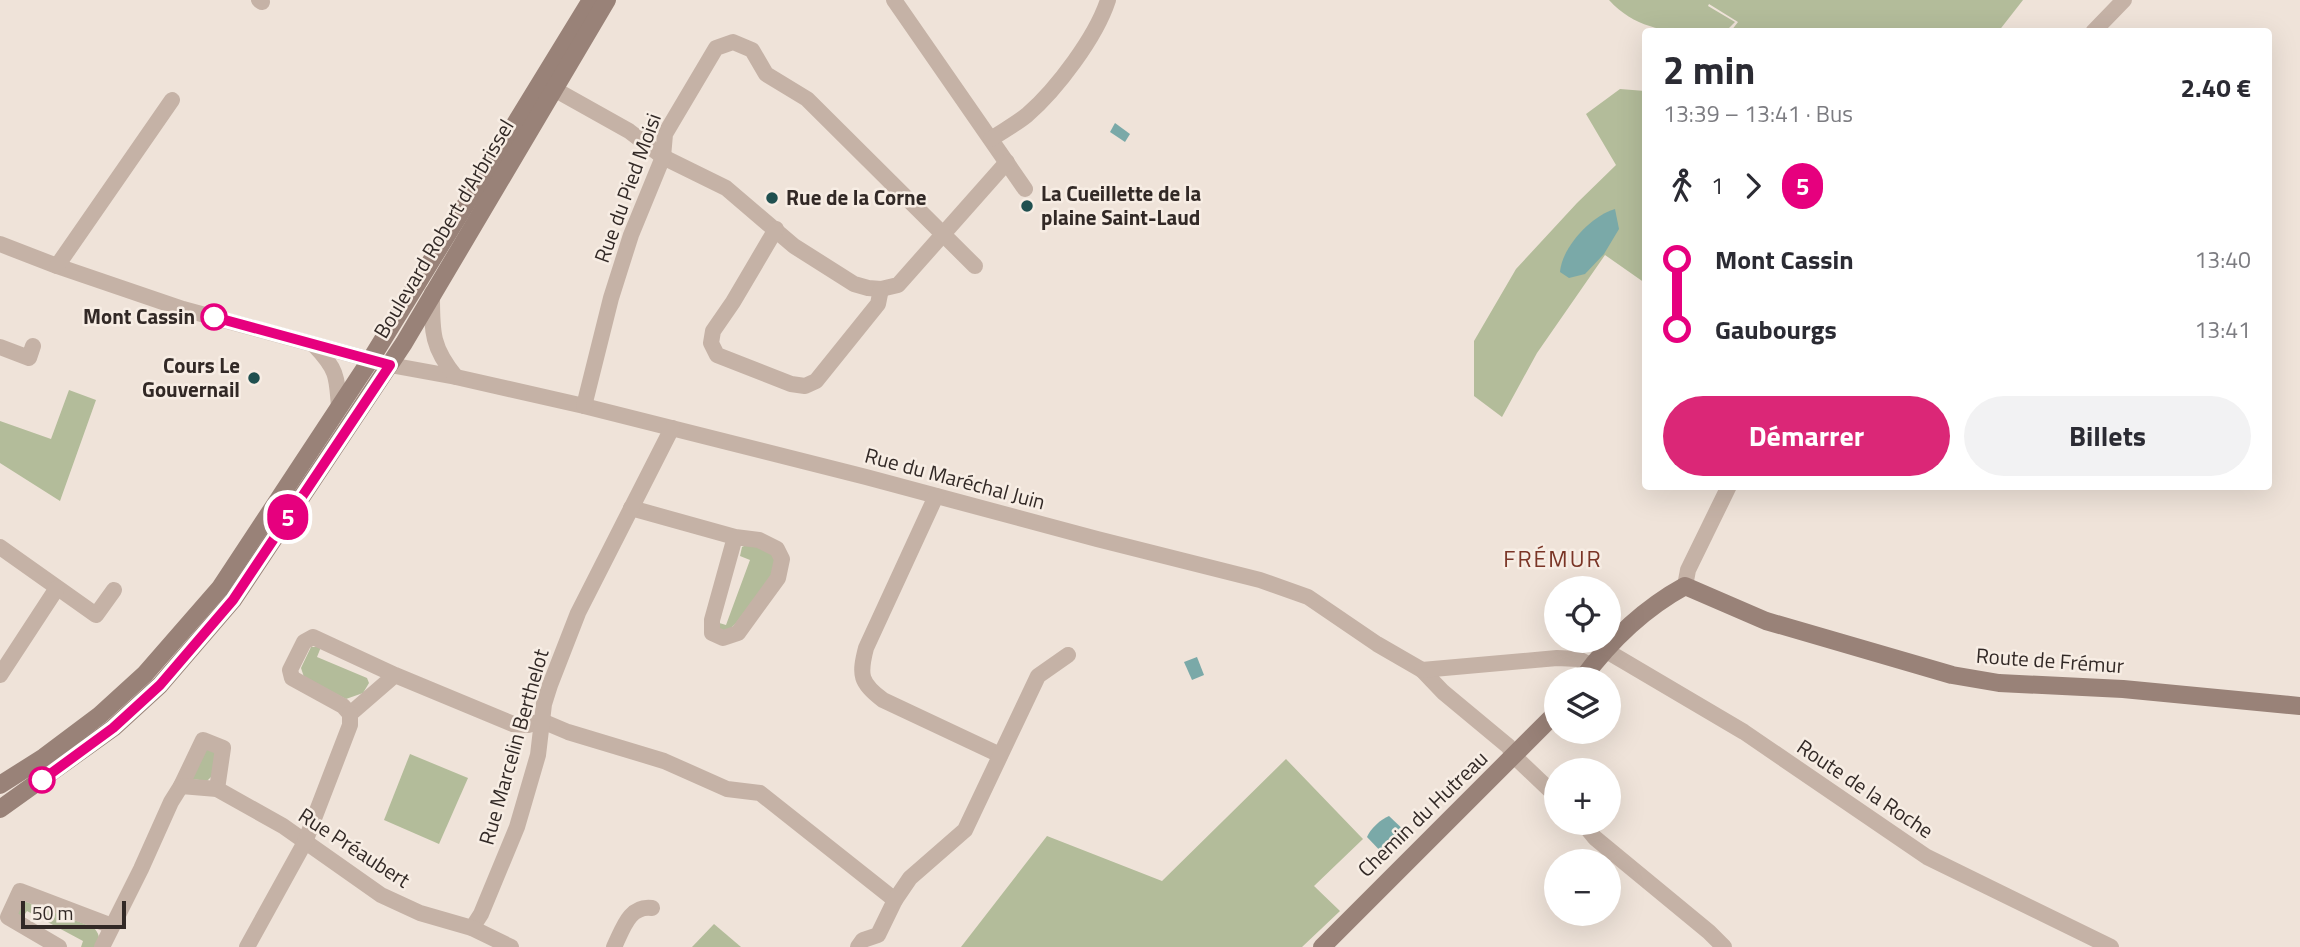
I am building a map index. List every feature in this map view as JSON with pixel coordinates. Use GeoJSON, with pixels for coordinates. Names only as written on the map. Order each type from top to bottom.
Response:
{"type":"FeatureCollection","features":[{"type":"Feature","properties":{"kind":"street","name":"Boulevard Robert d'Arbrissel"},"geometry":{"type":"LineString","coordinates":[[0,785],[44,757],[100,715],[145,674],[220,588],[372,359],[591,0]]}},
{"type":"Feature","properties":{"kind":"street","name":"Boulevard Robert d'Arbrissel"},"geometry":{"type":"LineString","coordinates":[[0,809],[113,728],[160,685],[233,600],[390,365],[607,0]]}},
{"type":"Feature","properties":{"kind":"street"},"geometry":{"type":"LineString","coordinates":[[894,0],[1025,189]]}},
{"type":"Feature","properties":{"kind":"street"},"geometry":{"type":"LineString","coordinates":[[991,139],[1028,114],[1052,87],[1089,42],[1108,0]]}},
{"type":"Feature","properties":{"kind":"street"},"geometry":{"type":"LineString","coordinates":[[2097,28],[2124,0]]}},
{"type":"Feature","properties":{"kind":"street","name":"Rue du Pied Moisi"},"geometry":{"type":"LineString","coordinates":[[584,406],[611,298],[631,235],[663,157],[665,134],[716,48],[733,42],[752,50],[766,74],[807,99],[975,266]]}},
{"type":"Feature","properties":{"kind":"street"},"geometry":{"type":"LineString","coordinates":[[554,89],[629,131],[663,157],[726,188],[816,262],[854,284],[868,288],[881,289],[898,285],[1007,162]]}},
{"type":"Feature","properties":{"kind":"street"},"geometry":{"type":"LineString","coordinates":[[57,266],[172,100]]}},
{"type":"Feature","properties":{"kind":"street"},"geometry":{"type":"LineString","coordinates":[[776,229],[713,331],[711,343],[717,355],[791,384],[805,386],[816,381],[878,304],[881,289]]}},
{"type":"Feature","properties":{"kind":"street","name":"Rue du Maréchal Juin"},"geometry":{"type":"LineString","coordinates":[[0,244],[183,309],[390,365],[584,406],[1260,580],[1308,597],[1377,644],[1422,670],[1443,692],[1508,746],[1515,757],[1544,785]]}},
{"type":"Feature","properties":{"kind":"street"},"geometry":{"type":"LineString","coordinates":[[432,293],[434,339],[442,360],[456,377]]}},
{"type":"Feature","properties":{"kind":"street"},"geometry":{"type":"LineString","coordinates":[[312,343],[329,361],[337,378],[339,408]]}},
{"type":"Feature","properties":{"kind":"street"},"geometry":{"type":"LineString","coordinates":[[0,348],[29,358],[33,345]]}},
{"type":"Feature","properties":{"kind":"street","name":"Rue Marcelin Berthelot"},"geometry":{"type":"LineString","coordinates":[[472,928],[481,914],[517,827],[538,755],[544,704],[578,613],[672,428]]}},
{"type":"Feature","properties":{"kind":"street"},"geometry":{"type":"LineString","coordinates":[[1621,635],[1656,603],[1685,586],[1688,570],[1727,490]]}},
{"type":"Feature","properties":{"kind":"street"},"geometry":{"type":"LineString","coordinates":[[936,496],[866,648],[862,663],[863,681],[870,691],[883,700],[1000,755]]}},
{"type":"Feature","properties":{"kind":"street"},"geometry":{"type":"LineString","coordinates":[[631,508],[735,537],[759,540],[777,549],[782,559],[778,578],[738,633],[723,638],[712,633],[712,620],[735,537]]}},
{"type":"Feature","properties":{"kind":"street"},"geometry":{"type":"LineString","coordinates":[[0,547],[96,615],[114,590]]}},
{"type":"Feature","properties":{"kind":"street","name":"Route de Frémur"},"geometry":{"type":"LineString","coordinates":[[1685,586],[1766,621],[1952,675],[1998,683],[2123,689],[2300,706]]}},
{"type":"Feature","properties":{"kind":"street"},"geometry":{"type":"LineString","coordinates":[[0,675],[57,588]]}},
{"type":"Feature","properties":{"kind":"street"},"geometry":{"type":"LineString","coordinates":[[247,947],[305,842],[350,725],[350,715],[343,706],[292,678],[290,670],[304,642],[313,637],[395,675],[513,724],[528,725],[542,721],[568,732],[664,761],[727,789],[760,793],[895,900]]}},
{"type":"Feature","properties":{"kind":"street"},"geometry":{"type":"LineString","coordinates":[[1591,667],[1603,653]]}},
{"type":"Feature","properties":{"kind":"street","name":"Route de la Roche"},"geometry":{"type":"LineString","coordinates":[[1610,653],[1744,732],[1927,857],[2111,947]]}},
{"type":"Feature","properties":{"kind":"street"},"geometry":{"type":"LineString","coordinates":[[858,947],[863,940],[878,934],[895,900],[910,878],[965,830],[1038,676],[1068,655]]}},
{"type":"Feature","properties":{"kind":"street"},"geometry":{"type":"LineString","coordinates":[[1422,670],[1557,658],[1578,659],[1584,667]]}},
{"type":"Feature","properties":{"kind":"street"},"geometry":{"type":"LineString","coordinates":[[350,715],[395,675]]}},
{"type":"Feature","properties":{"kind":"street","name":"Chemin du Hutreau"},"geometry":{"type":"LineString","coordinates":[[1322,947],[1544,726]]}},
{"type":"Feature","properties":{"kind":"street"},"geometry":{"type":"LineString","coordinates":[[102,947],[203,740],[223,748],[217,789]]}},
{"type":"Feature","properties":{"kind":"street","name":"Rue Préaubert"},"geometry":{"type":"LineString","coordinates":[[181,786],[217,789],[284,826],[381,895],[420,913],[472,928],[511,947]]}},
{"type":"Feature","properties":{"kind":"street"},"geometry":{"type":"LineString","coordinates":[[1593,835],[1724,947]]}},
{"type":"Feature","properties":{"kind":"street"},"geometry":{"type":"LineString","coordinates":[[58,947],[8,916],[20,891],[112,926]]}},
{"type":"Feature","properties":{"kind":"street"},"geometry":{"type":"LineString","coordinates":[[614,947],[632,914],[641,908],[652,908]]}},
{"type":"Feature","properties":{"kind":"green space"},"geometry":{"type":"Polygon","coordinates":[[[1609,0],[2023,0],[2001,28],[1733,28],[1738,22],[1709,4],[1708,6],[1735,22],[1729,28],[1658,28],[1622,12],[1609,0]]]}},
{"type":"Feature","properties":{"kind":"green space"},"geometry":{"type":"Polygon","coordinates":[[[1620,89],[1642,91],[1642,281],[1605,255],[1537,353],[1502,417],[1474,396],[1474,341],[1516,269],[1616,165],[1586,114],[1620,89]]]}},
{"type":"Feature","properties":{"kind":"green space"},"geometry":{"type":"Polygon","coordinates":[[[69,390],[96,400],[60,501],[0,463],[0,421],[51,439],[69,390]]]}},
{"type":"Feature","properties":{"kind":"green space"},"geometry":{"type":"Polygon","coordinates":[[[750,543],[765,548],[775,558],[772,575],[736,623],[729,630],[720,631],[716,622],[726,625],[750,560],[740,556],[742,547],[750,543]]]}},
{"type":"Feature","properties":{"kind":"green space"},"geometry":{"type":"Polygon","coordinates":[[[311,647],[321,647],[317,657],[367,678],[369,683],[363,693],[346,699],[304,677],[301,668],[311,647]]]}},
{"type":"Feature","properties":{"kind":"green space"},"geometry":{"type":"Polygon","coordinates":[[[206,747],[217,752],[212,776],[207,781],[192,779],[206,747]]]}},
{"type":"Feature","properties":{"kind":"green space"},"geometry":{"type":"Polygon","coordinates":[[[410,754],[468,778],[439,844],[384,820],[410,754]]]}},
{"type":"Feature","properties":{"kind":"green space"},"geometry":{"type":"Polygon","coordinates":[[[1286,759],[1363,839],[1314,886],[1340,911],[1302,947],[961,947],[1047,836],[1162,881],[1286,759]]]}},
{"type":"Feature","properties":{"kind":"green space"},"geometry":{"type":"Polygon","coordinates":[[[24,901],[93,927],[99,936],[97,947],[81,947],[83,941],[27,911],[21,920],[17,915],[18,906],[24,901]]]}},
{"type":"Feature","properties":{"kind":"green space"},"geometry":{"type":"Polygon","coordinates":[[[714,924],[741,947],[692,947],[714,924]]]}},
{"type":"Feature","properties":{"kind":"water"},"geometry":{"type":"Polygon","coordinates":[[[1115,123],[1130,134],[1125,142],[1110,132],[1115,123]]]}},
{"type":"Feature","properties":{"kind":"water"},"geometry":{"type":"Polygon","coordinates":[[[1615,209],[1619,229],[1604,254],[1585,274],[1569,278],[1560,272],[1566,253],[1579,234],[1597,218],[1615,209]]]}},
{"type":"Feature","properties":{"kind":"water"},"geometry":{"type":"Polygon","coordinates":[[[1197,657],[1204,675],[1192,680],[1184,662],[1197,657]]]}},
{"type":"Feature","properties":{"kind":"water"},"geometry":{"type":"Polygon","coordinates":[[[1389,816],[1409,835],[1387,858],[1367,837],[1376,825],[1389,816]]]}},
{"type":"Feature","properties":{"kind":"bus line","name":"5"},"geometry":{"type":"LineString","coordinates":[[42,780],[113,728],[160,685],[233,600],[390,365],[214,317]]}},
{"type":"Feature","properties":{"kind":"place","name":"Rue de la Corne"},"geometry":{"type":"Point","coordinates":[772,198]}},
{"type":"Feature","properties":{"kind":"place","name":"La Cueillette de la plaine Saint-Laud"},"geometry":{"type":"Point","coordinates":[1027,206]}},
{"type":"Feature","properties":{"kind":"place","name":"Mont Cassin"},"geometry":{"type":"Point","coordinates":[214,317]}},
{"type":"Feature","properties":{"kind":"place","name":"Cours Le Gouvernail"},"geometry":{"type":"Point","coordinates":[254,378]}},
{"type":"Feature","properties":{"kind":"district","name":"FRÉMUR"},"geometry":{"type":"Point","coordinates":[1553,559]}}]}
